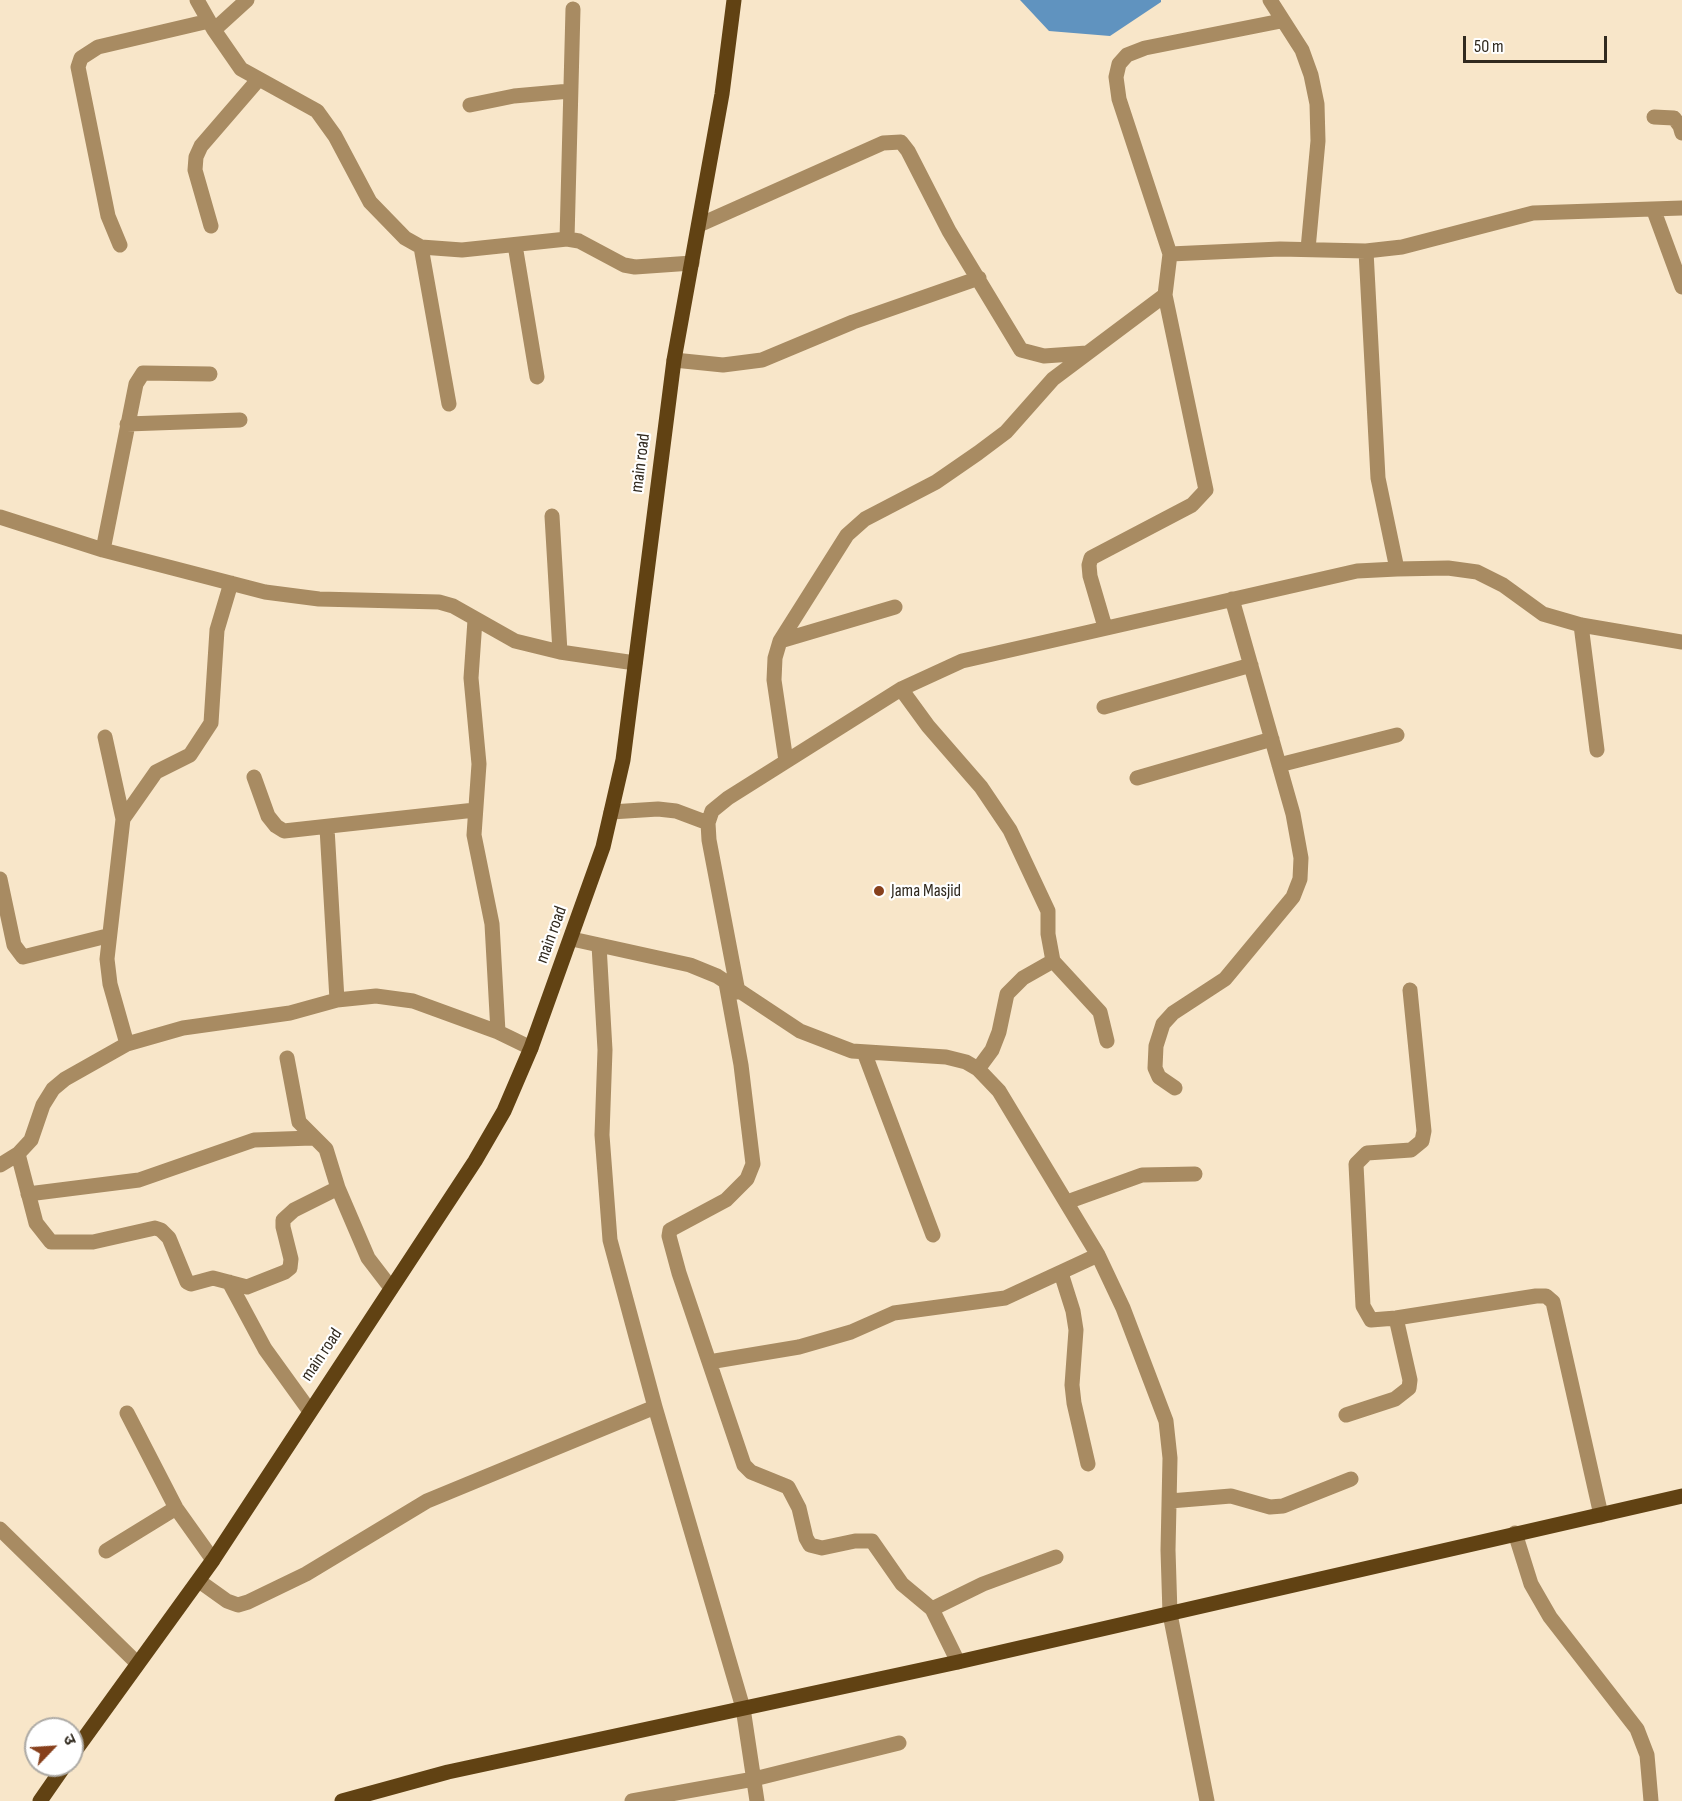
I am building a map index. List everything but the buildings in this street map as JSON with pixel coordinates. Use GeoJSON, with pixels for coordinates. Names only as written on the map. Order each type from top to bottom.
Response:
{"type":"FeatureCollection","features":[{"type":"Feature","properties":{"kind":"main road","name":"main road"},"geometry":{"type":"LineString","coordinates":[[84,1738],[213,1560],[309,1410],[475,1161],[504,1111],[531,1048],[572,939],[603,847],[623,760],[674,360],[722,94],[734,0]]}},
{"type":"Feature","properties":{"kind":"main road"},"geometry":{"type":"LineString","coordinates":[[342,1801],[448,1772],[958,1662],[1682,1496]]}},
{"type":"Feature","properties":{"kind":"main road"},"geometry":{"type":"LineString","coordinates":[[39,1801],[56,1777]]}},
{"type":"Feature","properties":{"kind":"street"},"geometry":{"type":"LineString","coordinates":[[197,0],[241,69],[317,111],[335,136],[370,202],[405,238],[421,247],[462,250],[567,239],[579,242],[624,265],[635,267],[692,263]]}},
{"type":"Feature","properties":{"kind":"street"},"geometry":{"type":"LineString","coordinates":[[120,245],[108,216],[78,67],[81,58],[98,47],[212,26],[248,0]]}},
{"type":"Feature","properties":{"kind":"street"},"geometry":{"type":"LineString","coordinates":[[1270,0],[1281,21],[1302,50],[1311,75],[1317,104],[1318,141],[1308,249]]}},
{"type":"Feature","properties":{"kind":"street"},"geometry":{"type":"LineString","coordinates":[[567,239],[573,9]]}},
{"type":"Feature","properties":{"kind":"street"},"geometry":{"type":"LineString","coordinates":[[1106,627],[1090,576],[1091,558],[1192,505],[1206,490],[1165,296],[1170,254],[1119,99],[1116,76],[1119,64],[1127,55],[1145,48],[1281,21]]}},
{"type":"Feature","properties":{"kind":"street"},"geometry":{"type":"LineString","coordinates":[[211,226],[195,170],[196,157],[201,146],[258,80]]}},
{"type":"Feature","properties":{"kind":"street"},"geometry":{"type":"LineString","coordinates":[[470,105],[514,96],[570,91]]}},
{"type":"Feature","properties":{"kind":"street"},"geometry":{"type":"LineString","coordinates":[[1654,117],[1674,118],[1682,133]]}},
{"type":"Feature","properties":{"kind":"street"},"geometry":{"type":"LineString","coordinates":[[699,225],[884,143],[901,142],[908,151],[949,231],[979,278],[1012,339],[1021,350],[1044,356],[1087,353]]}},
{"type":"Feature","properties":{"kind":"street"},"geometry":{"type":"LineString","coordinates":[[1170,254],[1308,249],[1366,251],[1402,247],[1533,213],[1654,211],[1682,208]]}},
{"type":"Feature","properties":{"kind":"street"},"geometry":{"type":"LineString","coordinates":[[1654,211],[1682,286]]}},
{"type":"Feature","properties":{"kind":"street"},"geometry":{"type":"LineString","coordinates":[[515,245],[537,377]]}},
{"type":"Feature","properties":{"kind":"street"},"geometry":{"type":"LineString","coordinates":[[421,247],[449,404]]}},
{"type":"Feature","properties":{"kind":"street"},"geometry":{"type":"LineString","coordinates":[[1366,251],[1378,478],[1397,569]]}},
{"type":"Feature","properties":{"kind":"street"},"geometry":{"type":"LineString","coordinates":[[674,360],[723,365],[762,360],[853,322],[979,278]]}},
{"type":"Feature","properties":{"kind":"street"},"geometry":{"type":"LineString","coordinates":[[786,761],[774,680],[775,658],[780,641],[847,535],[865,519],[936,482],[1006,432],[1053,379],[1165,296]]}},
{"type":"Feature","properties":{"kind":"street"},"geometry":{"type":"LineString","coordinates":[[104,550],[136,384],[143,373],[210,374]]}},
{"type":"Feature","properties":{"kind":"street"},"geometry":{"type":"LineString","coordinates":[[127,424],[240,420]]}},
{"type":"Feature","properties":{"kind":"street"},"geometry":{"type":"LineString","coordinates":[[552,516],[560,652]]}},
{"type":"Feature","properties":{"kind":"street"},"geometry":{"type":"LineString","coordinates":[[0,517],[104,550],[265,592],[320,599],[439,602],[453,606],[515,641],[560,652],[635,663]]}},
{"type":"Feature","properties":{"kind":"street"},"geometry":{"type":"LineString","coordinates":[[958,1662],[932,1609],[902,1584],[872,1542],[855,1541],[822,1548],[810,1545],[806,1538],[799,1508],[788,1486],[751,1472],[744,1465],[679,1273],[669,1236],[675,1225],[726,1200],[747,1179],[753,1164],[732,988],[709,840],[708,823],[712,811],[728,798],[901,689],[962,661],[1357,571],[1448,568],[1476,572],[1503,585],[1543,614],[1581,625],[1682,642]]}},
{"type":"Feature","properties":{"kind":"street"},"geometry":{"type":"LineString","coordinates":[[123,819],[156,772],[190,755],[211,723],[217,630],[231,583]]}},
{"type":"Feature","properties":{"kind":"street"},"geometry":{"type":"LineString","coordinates":[[1175,1088],[1159,1077],[1155,1068],[1156,1046],[1163,1024],[1173,1013],[1225,979],[1293,897],[1300,879],[1301,858],[1297,836],[1232,599]]}},
{"type":"Feature","properties":{"kind":"street"},"geometry":{"type":"LineString","coordinates":[[780,641],[895,607]]}},
{"type":"Feature","properties":{"kind":"street"},"geometry":{"type":"LineString","coordinates":[[475,620],[471,678],[479,764],[474,835],[492,924],[498,1032]]}},
{"type":"Feature","properties":{"kind":"street"},"geometry":{"type":"LineString","coordinates":[[1581,625],[1597,750]]}},
{"type":"Feature","properties":{"kind":"street"},"geometry":{"type":"LineString","coordinates":[[1104,707],[1251,665]]}},
{"type":"Feature","properties":{"kind":"street"},"geometry":{"type":"LineString","coordinates":[[901,689],[928,726],[981,787],[1010,830],[1048,911],[1048,934],[1053,961],[1100,1012],[1107,1041]]}},
{"type":"Feature","properties":{"kind":"street"},"geometry":{"type":"LineString","coordinates":[[1279,765],[1397,735]]}},
{"type":"Feature","properties":{"kind":"street"},"geometry":{"type":"LineString","coordinates":[[105,737],[123,819],[122,843],[107,936],[106,959],[110,984],[128,1044]]}},
{"type":"Feature","properties":{"kind":"street"},"geometry":{"type":"LineString","coordinates":[[1137,778],[1272,739]]}},
{"type":"Feature","properties":{"kind":"street"},"geometry":{"type":"LineString","coordinates":[[254,777],[268,816],[276,826],[284,831],[475,810]]}},
{"type":"Feature","properties":{"kind":"street"},"geometry":{"type":"LineString","coordinates":[[611,812],[658,809],[676,811],[708,823]]}},
{"type":"Feature","properties":{"kind":"street"},"geometry":{"type":"LineString","coordinates":[[327,828],[337,1000]]}},
{"type":"Feature","properties":{"kind":"street"},"geometry":{"type":"LineString","coordinates":[[0,879],[14,945],[22,957],[107,936]]}},
{"type":"Feature","properties":{"kind":"street"},"geometry":{"type":"LineString","coordinates":[[572,939],[690,965],[732,988],[800,1031],[852,1051],[946,1057],[966,1062],[978,1069],[999,1091],[1098,1256],[1123,1308],[1166,1421],[1170,1502],[1167,1550],[1170,1614],[1207,1801]]}},
{"type":"Feature","properties":{"kind":"street"},"geometry":{"type":"LineString","coordinates":[[598,945],[605,1050],[602,1135],[610,1240],[743,1708],[757,1801]]}},
{"type":"Feature","properties":{"kind":"street"},"geometry":{"type":"LineString","coordinates":[[978,1069],[992,1050],[999,1032],[1007,994],[1023,978],[1053,961]]}},
{"type":"Feature","properties":{"kind":"street"},"geometry":{"type":"LineString","coordinates":[[1410,990],[1424,1131],[1422,1141],[1411,1150],[1367,1153],[1356,1164],[1354,1174],[1362,1306],[1371,1320],[1536,1296],[1546,1296],[1553,1302],[1601,1515]]}},
{"type":"Feature","properties":{"kind":"street"},"geometry":{"type":"LineString","coordinates":[[0,1165],[18,1154],[32,1140],[43,1106],[53,1089],[65,1079],[128,1044],[183,1028],[290,1013],[337,1000],[376,996],[413,1000],[498,1032],[531,1048]]}},
{"type":"Feature","properties":{"kind":"street"},"geometry":{"type":"LineString","coordinates":[[864,1052],[933,1235]]}},
{"type":"Feature","properties":{"kind":"street"},"geometry":{"type":"LineString","coordinates":[[287,1058],[299,1122],[312,1138],[326,1149],[338,1188],[368,1258],[391,1288]]}},
{"type":"Feature","properties":{"kind":"street"},"geometry":{"type":"LineString","coordinates":[[28,1194],[139,1180],[254,1140],[312,1138]]}},
{"type":"Feature","properties":{"kind":"street"},"geometry":{"type":"LineString","coordinates":[[18,1154],[36,1223],[51,1242],[93,1242],[155,1228],[169,1238],[187,1282],[191,1284],[213,1278],[247,1287],[290,1268],[291,1259],[283,1220],[294,1210],[338,1188]]}},
{"type":"Feature","properties":{"kind":"street"},"geometry":{"type":"LineString","coordinates":[[1067,1202],[1142,1175],[1195,1174]]}},
{"type":"Feature","properties":{"kind":"street"},"geometry":{"type":"LineString","coordinates":[[709,1362],[799,1347],[851,1332],[894,1313],[1005,1298],[1098,1256]]}},
{"type":"Feature","properties":{"kind":"street"},"geometry":{"type":"LineString","coordinates":[[1061,1273],[1073,1311],[1076,1330],[1072,1385],[1088,1464]]}},
{"type":"Feature","properties":{"kind":"street"},"geometry":{"type":"LineString","coordinates":[[229,1282],[265,1349],[309,1410]]}},
{"type":"Feature","properties":{"kind":"street"},"geometry":{"type":"LineString","coordinates":[[1346,1415],[1395,1399],[1409,1388],[1410,1380],[1396,1318]]}},
{"type":"Feature","properties":{"kind":"street"},"geometry":{"type":"LineString","coordinates":[[198,1581],[226,1601],[238,1605],[248,1602],[306,1574],[427,1502],[656,1407]]}},
{"type":"Feature","properties":{"kind":"street"},"geometry":{"type":"LineString","coordinates":[[127,1413],[176,1508],[213,1560]]}},
{"type":"Feature","properties":{"kind":"street"},"geometry":{"type":"LineString","coordinates":[[1170,1502],[1231,1496],[1270,1507],[1283,1506],[1351,1479]]}},
{"type":"Feature","properties":{"kind":"street"},"geometry":{"type":"LineString","coordinates":[[106,1551],[176,1508]]}},
{"type":"Feature","properties":{"kind":"street"},"geometry":{"type":"LineString","coordinates":[[0,1528],[137,1664]]}},
{"type":"Feature","properties":{"kind":"street"},"geometry":{"type":"LineString","coordinates":[[1515,1533],[1531,1584],[1550,1617],[1637,1729],[1647,1755],[1651,1801]]}},
{"type":"Feature","properties":{"kind":"street"},"geometry":{"type":"LineString","coordinates":[[932,1609],[983,1584],[1056,1557]]}},
{"type":"Feature","properties":{"kind":"street"},"geometry":{"type":"LineString","coordinates":[[632,1801],[754,1779],[899,1743]]}},
{"type":"Feature","properties":{"kind":"water"},"geometry":{"type":"Polygon","coordinates":[[[1020,0],[1161,0],[1161,2],[1110,36],[1049,31],[1020,0]]]}},
{"type":"Feature","properties":{"kind":"place","name":"Jama Masjid"},"geometry":{"type":"Point","coordinates":[879,891]}}]}
